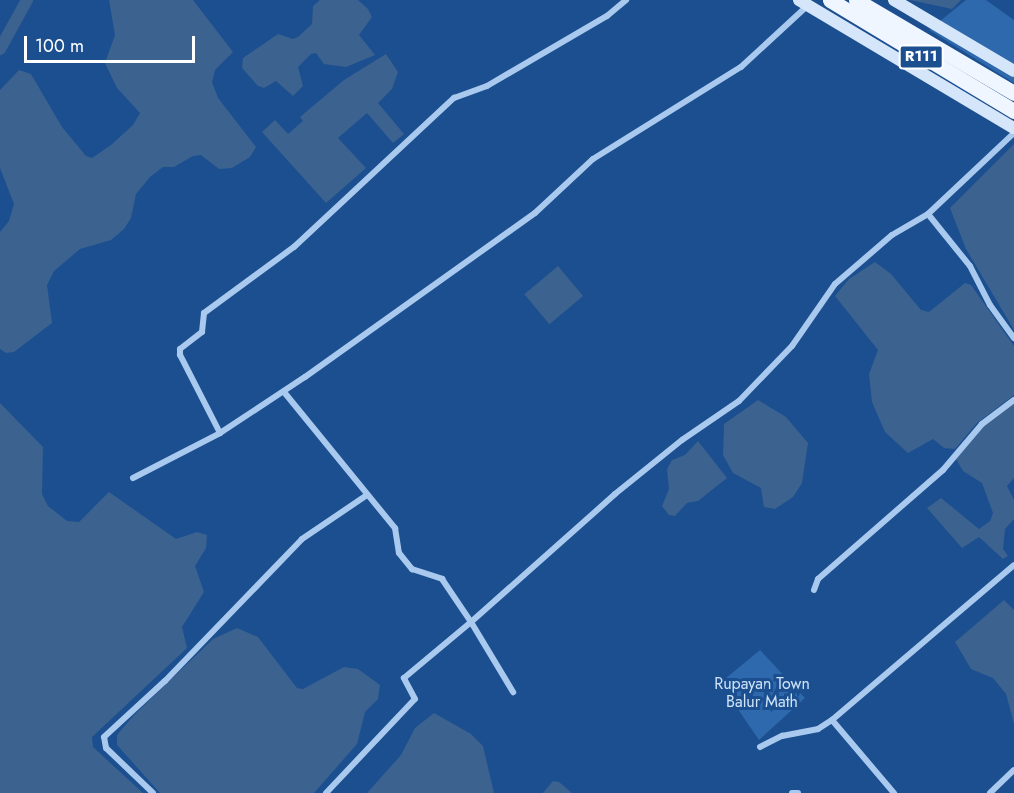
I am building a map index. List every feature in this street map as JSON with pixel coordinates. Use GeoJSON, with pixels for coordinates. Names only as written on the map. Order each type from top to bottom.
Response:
{"type":"FeatureCollection","features":[{"type":"Feature","properties":{"kind":"main road","name":"R111"},"geometry":{"type":"LineString","coordinates":[[830,0],[1014,111]]}},
{"type":"Feature","properties":{"kind":"main road","name":"R111"},"geometry":{"type":"LineString","coordinates":[[856,0],[1014,93]]}},
{"type":"Feature","properties":{"kind":"street"},"geometry":{"type":"LineString","coordinates":[[220,433],[180,355],[180,349],[202,332],[204,313],[294,247],[454,98],[487,86],[607,16],[626,0]]}},
{"type":"Feature","properties":{"kind":"street"},"geometry":{"type":"LineString","coordinates":[[894,0],[1014,71]]}},
{"type":"Feature","properties":{"kind":"street"},"geometry":{"type":"LineString","coordinates":[[133,478],[220,433],[284,392],[535,213],[593,159],[741,67],[803,3],[1014,131],[928,214],[892,235],[835,284],[777,364],[740,401],[682,440],[615,494],[471,622],[404,678],[415,699],[326,793]]}},
{"type":"Feature","properties":{"kind":"street"},"geometry":{"type":"LineString","coordinates":[[928,214],[970,266],[990,305],[1014,338]]}},
{"type":"Feature","properties":{"kind":"street"},"geometry":{"type":"LineString","coordinates":[[284,392],[395,528],[399,554],[412,568],[442,579],[513,692]]}},
{"type":"Feature","properties":{"kind":"street"},"geometry":{"type":"LineString","coordinates":[[814,590],[825,573],[943,470],[982,424],[1014,400]]}},
{"type":"Feature","properties":{"kind":"street"},"geometry":{"type":"LineString","coordinates":[[153,793],[106,748],[104,737],[165,681],[302,539],[367,495]]}},
{"type":"Feature","properties":{"kind":"street"},"geometry":{"type":"LineString","coordinates":[[760,747],[782,736],[818,729],[832,720],[1014,565]]}},
{"type":"Feature","properties":{"kind":"street"},"geometry":{"type":"LineString","coordinates":[[832,720],[894,793]]}},
{"type":"Feature","properties":{"kind":"street"},"geometry":{"type":"LineString","coordinates":[[990,793],[1014,770]]}},
{"type":"Feature","properties":{"kind":"street"},"geometry":{"type":"LineString","coordinates":[[792,793],[798,793]]}},
{"type":"Feature","properties":{"kind":"green space"},"geometry":{"type":"Polygon","coordinates":[[[966,0],[986,0],[1014,20],[1014,83],[929,30],[966,0]]]}},
{"type":"Feature","properties":{"kind":"green space","name":"Rupayan Town Balur Math"},"geometry":{"type":"Polygon","coordinates":[[[760,650],[805,698],[759,740],[720,683],[760,650]]]}},
{"type":"Feature","properties":{"kind":"shaded area"},"geometry":{"type":"Polygon","coordinates":[[[109,0],[193,0],[233,52],[215,70],[212,82],[218,98],[256,147],[250,157],[232,168],[219,169],[201,155],[193,156],[174,167],[163,167],[150,177],[136,194],[131,218],[124,229],[111,240],[80,249],[54,271],[47,285],[52,323],[14,352],[6,353],[0,349],[0,232],[9,221],[14,204],[0,168],[0,90],[19,70],[31,74],[62,127],[86,156],[92,158],[111,145],[133,125],[140,113],[117,88],[105,63],[115,35],[109,0]]]}},
{"type":"Feature","properties":{"kind":"shaded area"},"geometry":{"type":"Polygon","coordinates":[[[320,0],[358,0],[368,9],[372,17],[359,35],[375,55],[346,67],[324,64],[316,53],[311,54],[298,67],[303,86],[293,96],[276,81],[264,88],[258,86],[242,68],[243,58],[278,34],[293,39],[298,37],[312,24],[313,6],[320,0]]]}},
{"type":"Feature","properties":{"kind":"shaded area"},"geometry":{"type":"Polygon","coordinates":[[[910,0],[961,0],[952,9],[910,0]]]}},
{"type":"Feature","properties":{"kind":"shaded area"},"geometry":{"type":"Polygon","coordinates":[[[386,54],[398,72],[392,89],[378,103],[404,134],[393,143],[367,113],[338,138],[366,168],[326,203],[262,132],[275,120],[288,134],[303,121],[300,117],[344,80],[386,54]]]}},
{"type":"Feature","properties":{"kind":"shaded area"},"geometry":{"type":"Polygon","coordinates":[[[1014,144],[1014,330],[966,249],[950,208],[1014,144]]]}},
{"type":"Feature","properties":{"kind":"shaded area"},"geometry":{"type":"Polygon","coordinates":[[[875,262],[891,274],[921,310],[929,312],[965,283],[971,285],[1014,346],[1014,395],[977,423],[955,449],[944,448],[933,439],[908,453],[885,432],[872,402],[869,374],[878,350],[835,296],[849,279],[875,262]]]}},
{"type":"Feature","properties":{"kind":"shaded area"},"geometry":{"type":"Polygon","coordinates":[[[558,266],[583,296],[549,324],[524,294],[558,266]]]}},
{"type":"Feature","properties":{"kind":"shaded area"},"geometry":{"type":"Polygon","coordinates":[[[758,400],[786,417],[808,443],[802,483],[793,497],[775,509],[764,507],[761,488],[733,473],[723,455],[724,424],[758,400]]]}},
{"type":"Feature","properties":{"kind":"shaded area"},"geometry":{"type":"Polygon","coordinates":[[[1014,402],[1014,478],[1007,486],[1014,500],[1014,519],[1005,529],[1003,549],[1008,556],[1003,559],[979,537],[962,548],[927,508],[941,498],[979,529],[990,521],[993,513],[982,483],[963,471],[956,459],[984,426],[1014,402]]]}},
{"type":"Feature","properties":{"kind":"shaded area"},"geometry":{"type":"Polygon","coordinates":[[[0,403],[43,447],[42,494],[48,506],[67,521],[79,522],[109,492],[176,539],[197,532],[207,535],[206,548],[195,566],[204,592],[182,627],[187,648],[92,737],[93,747],[143,793],[0,793],[0,403]]]}},
{"type":"Feature","properties":{"kind":"shaded area"},"geometry":{"type":"Polygon","coordinates":[[[698,441],[727,478],[698,501],[687,503],[675,516],[669,515],[662,506],[669,489],[667,469],[672,460],[685,455],[698,441]]]}},
{"type":"Feature","properties":{"kind":"shaded area"},"geometry":{"type":"Polygon","coordinates":[[[1004,600],[1014,610],[1014,724],[1006,694],[993,678],[971,669],[955,642],[1004,600]]]}},
{"type":"Feature","properties":{"kind":"shaded area"},"geometry":{"type":"Polygon","coordinates":[[[237,628],[258,637],[297,688],[303,689],[344,667],[358,669],[380,685],[378,699],[365,712],[357,744],[314,793],[160,793],[117,745],[117,735],[134,715],[213,639],[237,628]]]}},
{"type":"Feature","properties":{"kind":"shaded area"},"geometry":{"type":"Polygon","coordinates":[[[434,713],[471,734],[483,746],[494,793],[367,793],[401,755],[415,728],[434,713]]]}},
{"type":"Feature","properties":{"kind":"shaded area"},"geometry":{"type":"Polygon","coordinates":[[[553,781],[559,782],[572,793],[543,793],[553,781]]]}},
{"type":"Feature","properties":{"kind":"waterway"},"geometry":{"type":"LineString","coordinates":[[0,49],[27,0]]}}]}
